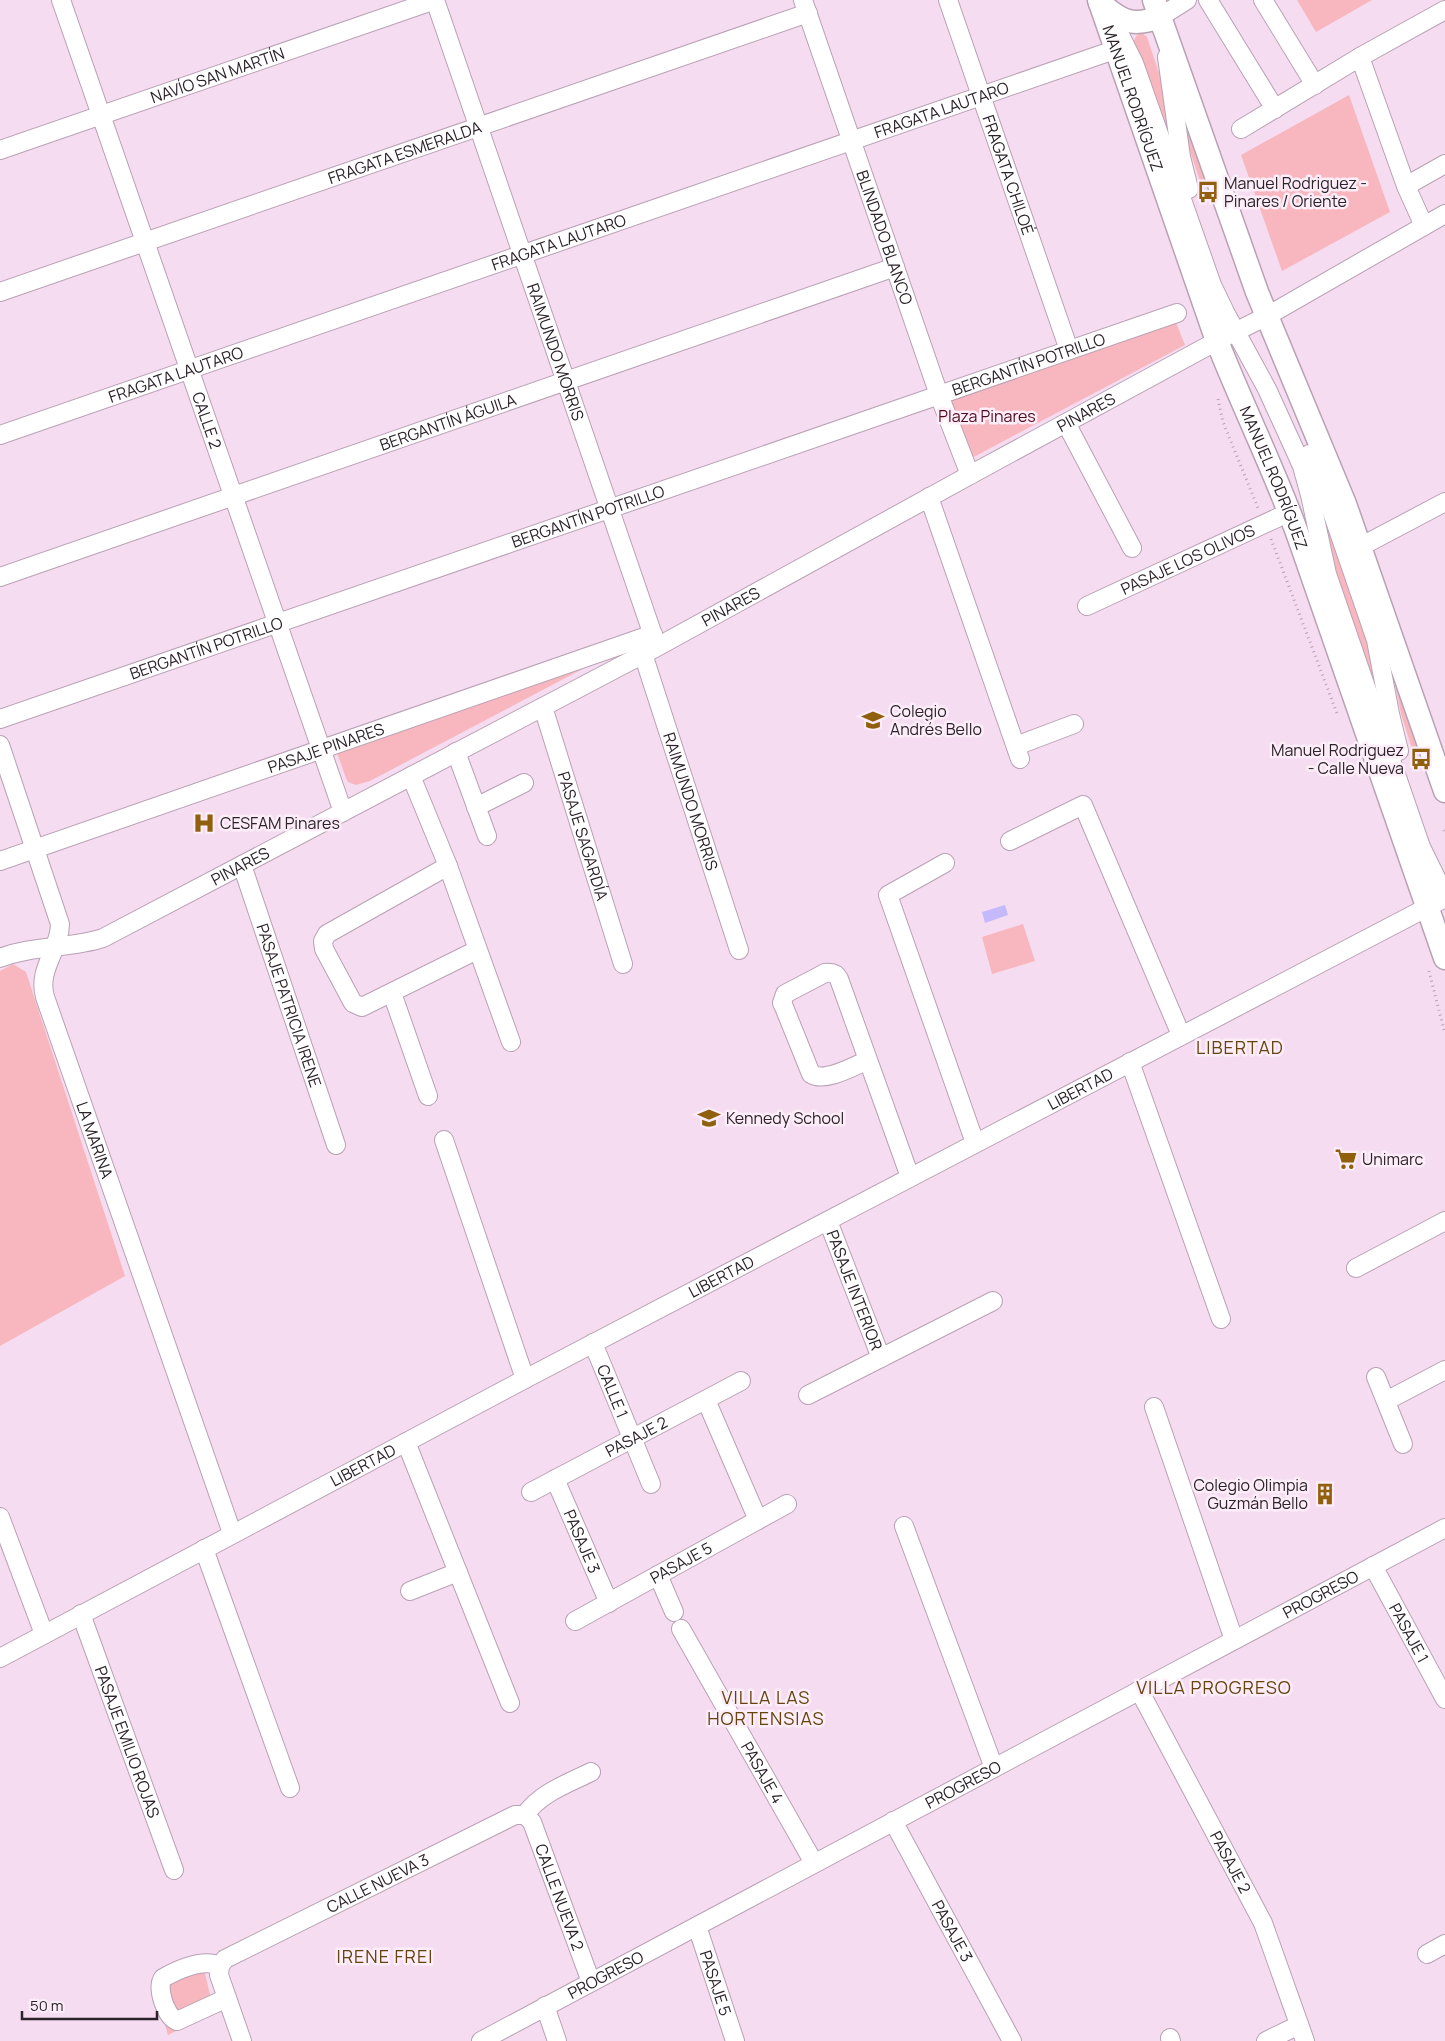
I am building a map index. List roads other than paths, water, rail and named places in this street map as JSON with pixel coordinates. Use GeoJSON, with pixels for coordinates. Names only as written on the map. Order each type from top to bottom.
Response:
{"type":"FeatureCollection","features":[{"type":"Feature","properties":{"kind":"main road"},"geometry":{"type":"LineString","coordinates":[[1100,2],[1114,15],[1130,22],[1142,23],[1157,8],[1267,316],[1330,466],[1360,547],[1445,791]]}},
{"type":"Feature","properties":{"kind":"main road","name":"MANUEL RODRÍGUEZ"},"geometry":{"type":"LineString","coordinates":[[1100,2],[1117,49],[1233,333],[1290,512],[1439,900],[1445,958]]}},
{"type":"Feature","properties":{"kind":"street","name":"CALLE 2"},"geometry":{"type":"LineString","coordinates":[[61,0],[343,812]]}},
{"type":"Feature","properties":{"kind":"street","name":"NAVÍO SAN MARTÍN"},"geometry":{"type":"LineString","coordinates":[[0,150],[435,0]]}},
{"type":"Feature","properties":{"kind":"street","name":"RAIMUNDO MORRIS"},"geometry":{"type":"LineString","coordinates":[[435,0],[610,508],[739,950]]}},
{"type":"Feature","properties":{"kind":"street","name":"FRAGATA CHILOÉ"},"geometry":{"type":"LineString","coordinates":[[948,0],[1069,350]]}},
{"type":"Feature","properties":{"kind":"street"},"geometry":{"type":"LineString","coordinates":[[1187,0],[1157,8],[1184,174],[1221,280],[1233,333],[1260,352],[1300,434],[1332,512],[1376,640],[1396,742],[1422,819],[1445,873]]}},
{"type":"Feature","properties":{"kind":"street"},"geometry":{"type":"LineString","coordinates":[[1208,0],[1275,109]]}},
{"type":"Feature","properties":{"kind":"street"},"geometry":{"type":"LineString","coordinates":[[1263,0],[1315,85]]}},
{"type":"Feature","properties":{"kind":"street"},"geometry":{"type":"LineString","coordinates":[[1100,2],[1121,36],[1134,63],[1204,266],[1233,333],[1261,376],[1302,466],[1327,574],[1439,900]]}},
{"type":"Feature","properties":{"kind":"street","name":"FRAGATA ESMERALDA"},"geometry":{"type":"LineString","coordinates":[[0,292],[479,127],[806,7]]}},
{"type":"Feature","properties":{"kind":"street","name":"BLINDADO BLANCO"},"geometry":{"type":"LineString","coordinates":[[806,7],[939,395],[970,474]]}},
{"type":"Feature","properties":{"kind":"street"},"geometry":{"type":"LineString","coordinates":[[1241,129],[1445,10]]}},
{"type":"Feature","properties":{"kind":"street","name":"FRAGATA LAUTARO"},"geometry":{"type":"LineString","coordinates":[[0,435],[1117,49]]}},
{"type":"Feature","properties":{"kind":"street"},"geometry":{"type":"LineString","coordinates":[[1360,58],[1406,186],[1424,226]]}},
{"type":"Feature","properties":{"kind":"street"},"geometry":{"type":"LineString","coordinates":[[1406,186],[1445,164]]}},
{"type":"Feature","properties":{"kind":"street","name":"PINARES"},"geometry":{"type":"LineString","coordinates":[[0,958],[11,953],[54,945],[92,942],[103,938],[543,707],[651,645],[1267,316],[1445,214]]}},
{"type":"Feature","properties":{"kind":"street","name":"BERGANTÍN ÁGUILA"},"geometry":{"type":"LineString","coordinates":[[0,577],[895,267]]}},
{"type":"Feature","properties":{"kind":"street","name":"BERGANTÍN POTRILLO"},"geometry":{"type":"LineString","coordinates":[[0,719],[1176,312]]}},
{"type":"Feature","properties":{"kind":"street"},"geometry":{"type":"LineString","coordinates":[[1066,423],[1132,548]]}},
{"type":"Feature","properties":{"kind":"street"},"geometry":{"type":"LineString","coordinates":[[929,497],[1018,753],[1074,724]]}},
{"type":"Feature","properties":{"kind":"street"},"geometry":{"type":"LineString","coordinates":[[1360,547],[1445,502]]}},
{"type":"Feature","properties":{"kind":"street","name":"PASAJE LOS OLIVOS"},"geometry":{"type":"LineString","coordinates":[[1087,606],[1290,512]]}},
{"type":"Feature","properties":{"kind":"street","name":"PASAJE PINARES"},"geometry":{"type":"LineString","coordinates":[[0,861],[321,749],[651,645]]}},
{"type":"Feature","properties":{"kind":"street","name":"PASAJE SAGARDÍA"},"geometry":{"type":"LineString","coordinates":[[543,707],[623,964]]}},
{"type":"Feature","properties":{"kind":"street","name":"LA MARINA"},"geometry":{"type":"LineString","coordinates":[[0,745],[58,916],[60,929],[44,971],[42,985],[45,997],[232,1533]]}},
{"type":"Feature","properties":{"kind":"street"},"geometry":{"type":"LineString","coordinates":[[456,752],[488,836]]}},
{"type":"Feature","properties":{"kind":"street"},"geometry":{"type":"LineString","coordinates":[[411,776],[448,866],[511,1042]]}},
{"type":"Feature","properties":{"kind":"street"},"geometry":{"type":"LineString","coordinates":[[476,807],[524,783]]}},
{"type":"Feature","properties":{"kind":"street"},"geometry":{"type":"LineString","coordinates":[[1010,842],[1083,805],[1181,1035]]}},
{"type":"Feature","properties":{"kind":"street"},"geometry":{"type":"LineString","coordinates":[[945,863],[888,895],[975,1143]]}},
{"type":"Feature","properties":{"kind":"street","name":"PASAJE PATRICIA IRENE"},"geometry":{"type":"LineString","coordinates":[[242,865],[336,1145]]}},
{"type":"Feature","properties":{"kind":"street"},"geometry":{"type":"LineString","coordinates":[[448,866],[327,934],[323,940],[324,949],[355,1005],[365,1007],[477,950]]}},
{"type":"Feature","properties":{"kind":"street","name":"LIBERTAD"},"geometry":{"type":"LineString","coordinates":[[0,1658],[232,1533],[1439,900]]}},
{"type":"Feature","properties":{"kind":"street"},"geometry":{"type":"LineString","coordinates":[[868,1060],[825,1078],[815,1077],[811,1074],[782,1003],[785,994],[825,973],[829,972],[837,976],[868,1060],[910,1177]]}},
{"type":"Feature","properties":{"kind":"street"},"geometry":{"type":"LineString","coordinates":[[392,993],[428,1096]]}},
{"type":"Feature","properties":{"kind":"street"},"geometry":{"type":"LineString","coordinates":[[1130,1062],[1221,1319]]}},
{"type":"Feature","properties":{"kind":"street"},"geometry":{"type":"LineString","coordinates":[[444,1140],[525,1379]]}},
{"type":"Feature","properties":{"kind":"street","name":"PASAJE INTERIOR"},"geometry":{"type":"LineString","coordinates":[[828,1221],[881,1358]]}},
{"type":"Feature","properties":{"kind":"street"},"geometry":{"type":"LineString","coordinates":[[1356,1268],[1445,1221]]}},
{"type":"Feature","properties":{"kind":"street"},"geometry":{"type":"LineString","coordinates":[[808,1395],[993,1301]]}},
{"type":"Feature","properties":{"kind":"street","name":"CALLE 1"},"geometry":{"type":"LineString","coordinates":[[593,1343],[633,1438]]}},
{"type":"Feature","properties":{"kind":"street"},"geometry":{"type":"LineString","coordinates":[[1386,1402],[1445,1370]]}},
{"type":"Feature","properties":{"kind":"street"},"geometry":{"type":"LineString","coordinates":[[1376,1377],[1403,1444]]}},
{"type":"Feature","properties":{"kind":"street","name":"PASAJE 2"},"geometry":{"type":"LineString","coordinates":[[531,1492],[741,1382]]}},
{"type":"Feature","properties":{"kind":"street"},"geometry":{"type":"LineString","coordinates":[[706,1400],[758,1520]]}},
{"type":"Feature","properties":{"kind":"street"},"geometry":{"type":"LineString","coordinates":[[1154,1407],[1234,1640]]}},
{"type":"Feature","properties":{"kind":"street"},"geometry":{"type":"LineString","coordinates":[[633,1438],[651,1484]]}},
{"type":"Feature","properties":{"kind":"street"},"geometry":{"type":"LineString","coordinates":[[406,1442],[510,1703]]}},
{"type":"Feature","properties":{"kind":"street","name":"PASAJE 3"},"geometry":{"type":"LineString","coordinates":[[555,1479],[609,1602]]}},
{"type":"Feature","properties":{"kind":"street","name":"PASAJE 5"},"geometry":{"type":"LineString","coordinates":[[575,1621],[787,1504]]}},
{"type":"Feature","properties":{"kind":"street"},"geometry":{"type":"LineString","coordinates":[[0,1517],[44,1634]]}},
{"type":"Feature","properties":{"kind":"street"},"geometry":{"type":"LineString","coordinates":[[904,1526],[994,1768]]}},
{"type":"Feature","properties":{"kind":"street","name":"PROGRESO"},"geometry":{"type":"LineString","coordinates":[[481,2041],[1445,1528]]}},
{"type":"Feature","properties":{"kind":"street"},"geometry":{"type":"LineString","coordinates":[[204,1549],[290,1788]]}},
{"type":"Feature","properties":{"kind":"street","name":"PASAJE 1"},"geometry":{"type":"LineString","coordinates":[[1373,1566],[1445,1699]]}},
{"type":"Feature","properties":{"kind":"street"},"geometry":{"type":"LineString","coordinates":[[410,1591],[458,1572]]}},
{"type":"Feature","properties":{"kind":"street"},"geometry":{"type":"LineString","coordinates":[[658,1575],[674,1612]]}},
{"type":"Feature","properties":{"kind":"street","name":"PASAJE EMILIO ROJAS"},"geometry":{"type":"LineString","coordinates":[[81,1614],[174,1870]]}},
{"type":"Feature","properties":{"kind":"street","name":"PASAJE 4"},"geometry":{"type":"LineString","coordinates":[[681,1629],[814,1863]]}},
{"type":"Feature","properties":{"kind":"street","name":"PASAJE 2"},"geometry":{"type":"LineString","coordinates":[[1139,1690],[1263,1923],[1302,2033]]}},
{"type":"Feature","properties":{"kind":"street"},"geometry":{"type":"LineString","coordinates":[[525,1815],[532,1804],[542,1797],[591,1772]]}},
{"type":"Feature","properties":{"kind":"street","name":"CALLE NUEVA 3"},"geometry":{"type":"LineString","coordinates":[[220,1966],[229,1957],[515,1815],[525,1815]]}},
{"type":"Feature","properties":{"kind":"street","name":"CALLE NUEVA 2"},"geometry":{"type":"LineString","coordinates":[[525,1815],[532,1822],[591,1982]]}},
{"type":"Feature","properties":{"kind":"street","name":"PASAJE 3"},"geometry":{"type":"LineString","coordinates":[[893,1821],[1012,2041]]}},
{"type":"Feature","properties":{"kind":"street","name":"PASAJE 5"},"geometry":{"type":"LineString","coordinates":[[697,1926],[735,2041]]}},
{"type":"Feature","properties":{"kind":"street"},"geometry":{"type":"LineString","coordinates":[[1426,1954],[1445,1944]]}},
{"type":"Feature","properties":{"kind":"street"},"geometry":{"type":"LineString","coordinates":[[227,1998],[177,2021],[169,2015],[160,1989],[161,1982],[167,1976],[198,1964],[210,1963],[220,1966],[219,1975],[242,2041]]}},
{"type":"Feature","properties":{"kind":"street"},"geometry":{"type":"LineString","coordinates":[[545,2006],[557,2041]]}},
{"type":"Feature","properties":{"kind":"street"},"geometry":{"type":"LineString","coordinates":[[1266,2041],[1302,2033]]}},
{"type":"Feature","properties":{"kind":"place","name":"Manuel Rodriguez - Pinares / Oriente"},"geometry":{"type":"Point","coordinates":[1208,192]}},
{"type":"Feature","properties":{"kind":"place","name":"Colegio Andrés Bello"},"geometry":{"type":"Point","coordinates":[873,720]}},
{"type":"Feature","properties":{"kind":"place","name":"Manuel Rodriguez - Calle Nueva"},"geometry":{"type":"Point","coordinates":[1421,759]}},
{"type":"Feature","properties":{"kind":"place","name":"CESFAM Pinares"},"geometry":{"type":"Point","coordinates":[204,823]}},
{"type":"Feature","properties":{"kind":"place","name":"Kennedy School"},"geometry":{"type":"Point","coordinates":[709,1118]}},
{"type":"Feature","properties":{"kind":"place","name":"Unimarc"},"geometry":{"type":"Point","coordinates":[1346,1159]}},
{"type":"Feature","properties":{"kind":"place","name":"Colegio Olimpia Guzmán Bello"},"geometry":{"type":"Point","coordinates":[1325,1494]}},
{"type":"Feature","properties":{"kind":"district","name":"LIBERTAD"},"geometry":{"type":"Point","coordinates":[1240,1048]}},
{"type":"Feature","properties":{"kind":"district","name":"VILLA PROGRESO"},"geometry":{"type":"Point","coordinates":[1214,1688]}},
{"type":"Feature","properties":{"kind":"district","name":"VILLA LAS HORTENSIAS"},"geometry":{"type":"Point","coordinates":[766,1708]}},
{"type":"Feature","properties":{"kind":"district","name":"IRENE FREI"},"geometry":{"type":"Point","coordinates":[385,1957]}},
{"type":"Feature","properties":{"kind":"park label","name":"Plaza Pinares"},"geometry":{"type":"Point","coordinates":[987,416]}}]}
